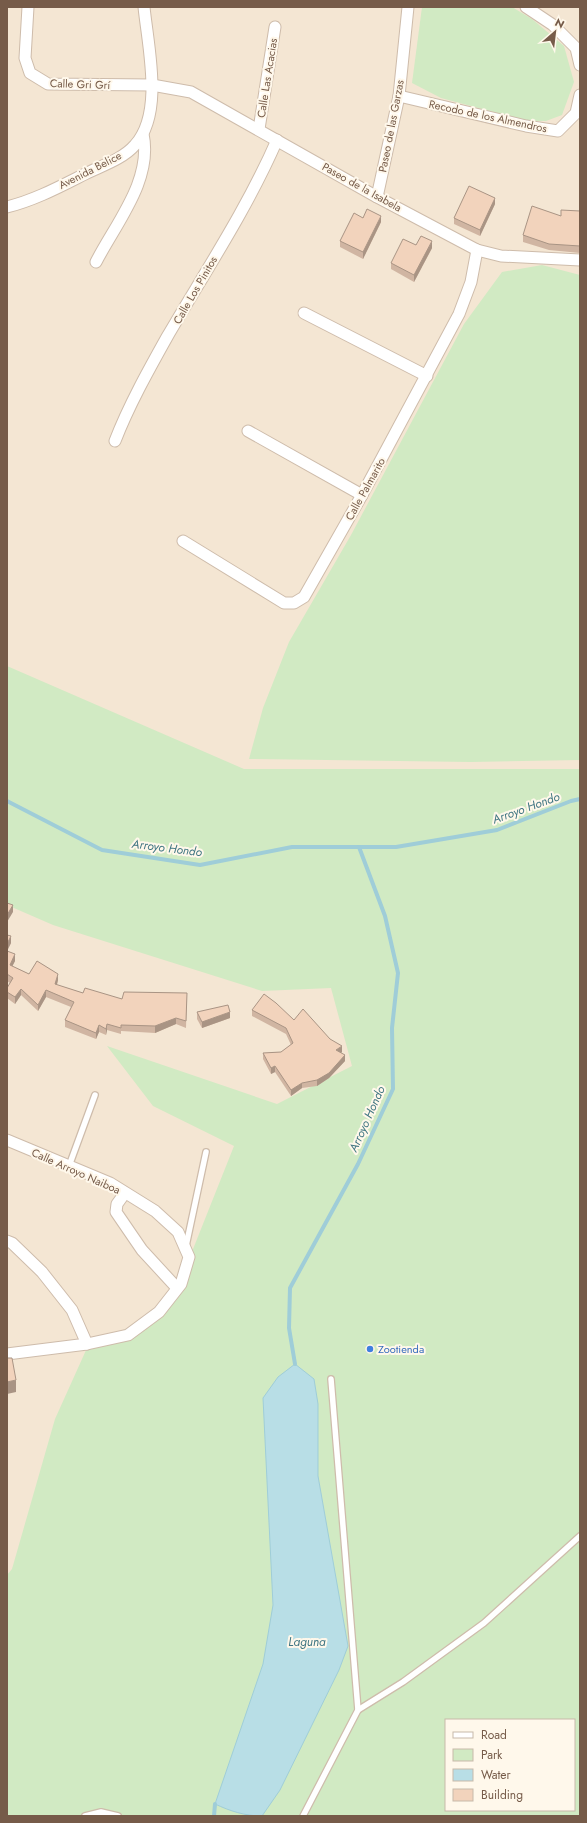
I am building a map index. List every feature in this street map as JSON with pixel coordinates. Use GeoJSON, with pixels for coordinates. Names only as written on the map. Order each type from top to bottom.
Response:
{"type":"FeatureCollection","features":[{"type":"Feature","properties":{"kind":"street","name":"Calle Gri Grí"},"geometry":{"type":"LineString","coordinates":[[28,7],[25,58],[30,72],[48,84],[152,85]]}},
{"type":"Feature","properties":{"kind":"street","name":"Avenida Belice"},"geometry":{"type":"LineString","coordinates":[[7,207],[30,201],[114,160],[134,146],[143,134],[149,120],[152,85],[144,7]]}},
{"type":"Feature","properties":{"kind":"street","name":"Paseo de las Garzas"},"geometry":{"type":"LineString","coordinates":[[377,197],[399,96],[408,7]]}},
{"type":"Feature","properties":{"kind":"street"},"geometry":{"type":"LineString","coordinates":[[526,7],[553,25],[576,48],[580,65]]}},
{"type":"Feature","properties":{"kind":"street","name":"Calle Las Acacias"},"geometry":{"type":"LineString","coordinates":[[259,129],[275,26]]}},
{"type":"Feature","properties":{"kind":"street","name":"Paseo de la Isabela"},"geometry":{"type":"LineString","coordinates":[[152,85],[191,92],[259,129],[377,197],[477,250],[501,256],[580,260]]}},
{"type":"Feature","properties":{"kind":"street","name":"Recodo de los Almendros"},"geometry":{"type":"LineString","coordinates":[[399,96],[526,126],[558,131],[576,113],[580,95]]}},
{"type":"Feature","properties":{"kind":"street"},"geometry":{"type":"LineString","coordinates":[[96,262],[138,184],[146,155],[143,134]]}},
{"type":"Feature","properties":{"kind":"street","name":"Calle Los Pinitos"},"geometry":{"type":"LineString","coordinates":[[115,441],[124,418],[157,354],[262,174],[277,140]]}},
{"type":"Feature","properties":{"kind":"street","name":"Calle Palmarito"},"geometry":{"type":"LineString","coordinates":[[183,541],[284,603],[294,603],[304,598],[362,495],[460,314],[471,282],[477,250]]}},
{"type":"Feature","properties":{"kind":"street"},"geometry":{"type":"LineString","coordinates":[[304,313],[426,376]]}},
{"type":"Feature","properties":{"kind":"street"},"geometry":{"type":"LineString","coordinates":[[248,431],[362,495]]}},
{"type":"Feature","properties":{"kind":"street","name":"Calle Arroyo Naiboa"},"geometry":{"type":"LineString","coordinates":[[7,1140],[110,1184],[155,1211],[178,1232],[187,1253]]}},
{"type":"Feature","properties":{"kind":"street"},"geometry":{"type":"LineString","coordinates":[[125,1193],[117,1204],[116,1212],[142,1250],[177,1288]]}},
{"type":"Feature","properties":{"kind":"street"},"geometry":{"type":"LineString","coordinates":[[7,1241],[12,1243],[42,1272],[72,1310],[87,1344]]}},
{"type":"Feature","properties":{"kind":"street"},"geometry":{"type":"LineString","coordinates":[[7,1354],[87,1344],[128,1335],[159,1312],[181,1284],[187,1253]]}},
{"type":"Feature","properties":{"kind":"lane"},"geometry":{"type":"LineString","coordinates":[[69,1166],[95,1095]]}},
{"type":"Feature","properties":{"kind":"lane"},"geometry":{"type":"LineString","coordinates":[[187,1253],[206,1152]]}},
{"type":"Feature","properties":{"kind":"lane"},"geometry":{"type":"LineString","coordinates":[[331,1379],[358,1710]]}},
{"type":"Feature","properties":{"kind":"lane"},"geometry":{"type":"LineString","coordinates":[[303,1816],[358,1710],[403,1682],[484,1623],[580,1536]]}},
{"type":"Feature","properties":{"kind":"lane"},"geometry":{"type":"LineString","coordinates":[[85,1816],[101,1812],[118,1816]]}},
{"type":"Feature","properties":{"kind":"shaded area"},"geometry":{"type":"Polygon","coordinates":[[[7,7],[580,7],[580,1133],[7,1816],[7,7]]]}},
{"type":"Feature","properties":{"kind":"green space"},"geometry":{"type":"Polygon","coordinates":[[[422,7],[512,7],[532,19],[564,46],[574,82],[562,115],[546,121],[527,121],[441,98],[412,83],[422,7]]]}},
{"type":"Feature","properties":{"kind":"green space"},"geometry":{"type":"Polygon","coordinates":[[[542,265],[580,275],[580,760],[471,762],[249,759],[263,708],[289,642],[351,535],[464,324],[502,272],[542,265]]]}},
{"type":"Feature","properties":{"kind":"green space"},"geometry":{"type":"Polygon","coordinates":[[[7,666],[244,769],[580,769],[580,1816],[7,1816],[7,1575],[12,1569],[55,1419],[87,1348],[170,1307],[234,1146],[153,1106],[107,1046],[277,1104],[352,1066],[331,988],[262,991],[53,925],[7,905],[7,666]]]}},
{"type":"Feature","properties":{"kind":"water","name":"Laguna"},"geometry":{"type":"Polygon","coordinates":[[[295,1364],[314,1379],[318,1404],[318,1476],[348,1646],[339,1670],[280,1790],[262,1816],[256,1816],[238,1813],[215,1804],[263,1664],[273,1605],[263,1398],[278,1377],[295,1364]]]}},
{"type":"Feature","properties":{"kind":"building"},"geometry":{"type":"Polygon","coordinates":[[[469,186],[495,198],[480,230],[454,218],[469,186]]]}},
{"type":"Feature","properties":{"kind":"building"},"geometry":{"type":"Polygon","coordinates":[[[532,206],[561,216],[561,210],[580,211],[580,246],[549,244],[523,235],[532,206]]]}},
{"type":"Feature","properties":{"kind":"building"},"geometry":{"type":"Polygon","coordinates":[[[367,209],[381,216],[363,252],[340,241],[354,213],[363,218],[367,209]]]}},
{"type":"Feature","properties":{"kind":"building"},"geometry":{"type":"Polygon","coordinates":[[[421,236],[432,241],[414,275],[391,263],[403,239],[416,245],[421,236]]]}},
{"type":"Feature","properties":{"kind":"building"},"geometry":{"type":"Polygon","coordinates":[[[7,903],[13,905],[7,915],[7,903]]]}},
{"type":"Feature","properties":{"kind":"building"},"geometry":{"type":"Polygon","coordinates":[[[7,935],[11,936],[7,944],[7,935]]]}},
{"type":"Feature","properties":{"kind":"building"},"geometry":{"type":"Polygon","coordinates":[[[7,951],[15,954],[10,965],[29,974],[37,961],[58,974],[55,984],[83,993],[85,988],[122,999],[124,992],[187,993],[186,1021],[176,1018],[155,1026],[121,1025],[121,1028],[107,1024],[106,1029],[99,1025],[96,1033],[65,1020],[74,1002],[46,990],[38,1005],[21,989],[15,997],[7,992],[7,988],[13,978],[7,974],[7,951]]]}},
{"type":"Feature","properties":{"kind":"building"},"geometry":{"type":"Polygon","coordinates":[[[264,994],[294,1020],[303,1009],[330,1039],[342,1046],[336,1050],[345,1055],[329,1073],[317,1080],[302,1083],[291,1090],[275,1066],[271,1068],[263,1053],[281,1052],[293,1043],[286,1028],[252,1010],[264,994]]]}},
{"type":"Feature","properties":{"kind":"building"},"geometry":{"type":"Polygon","coordinates":[[[228,1005],[230,1012],[202,1022],[197,1012],[228,1005]]]}},
{"type":"Feature","properties":{"kind":"building"},"geometry":{"type":"Polygon","coordinates":[[[7,1358],[12,1358],[16,1380],[7,1382],[7,1358]]]}},
{"type":"Feature","properties":{"kind":"waterway","name":"Arroyo Hondo"},"geometry":{"type":"LineString","coordinates":[[7,801],[102,850],[200,865],[292,847],[396,847],[497,830],[571,801],[580,799]]}},
{"type":"Feature","properties":{"kind":"waterway","name":"Arroyo Hondo"},"geometry":{"type":"LineString","coordinates":[[295,1364],[289,1328],[290,1288],[358,1164],[393,1089],[392,1028],[398,973],[385,916],[359,847]]}},
{"type":"Feature","properties":{"kind":"waterway","name":"Arroyo Hondo"},"geometry":{"type":"LineString","coordinates":[[214,1816],[215,1804]]}},
{"type":"Feature","properties":{"kind":"place","name":"Zootienda"},"geometry":{"type":"Point","coordinates":[370,1349]}}]}
